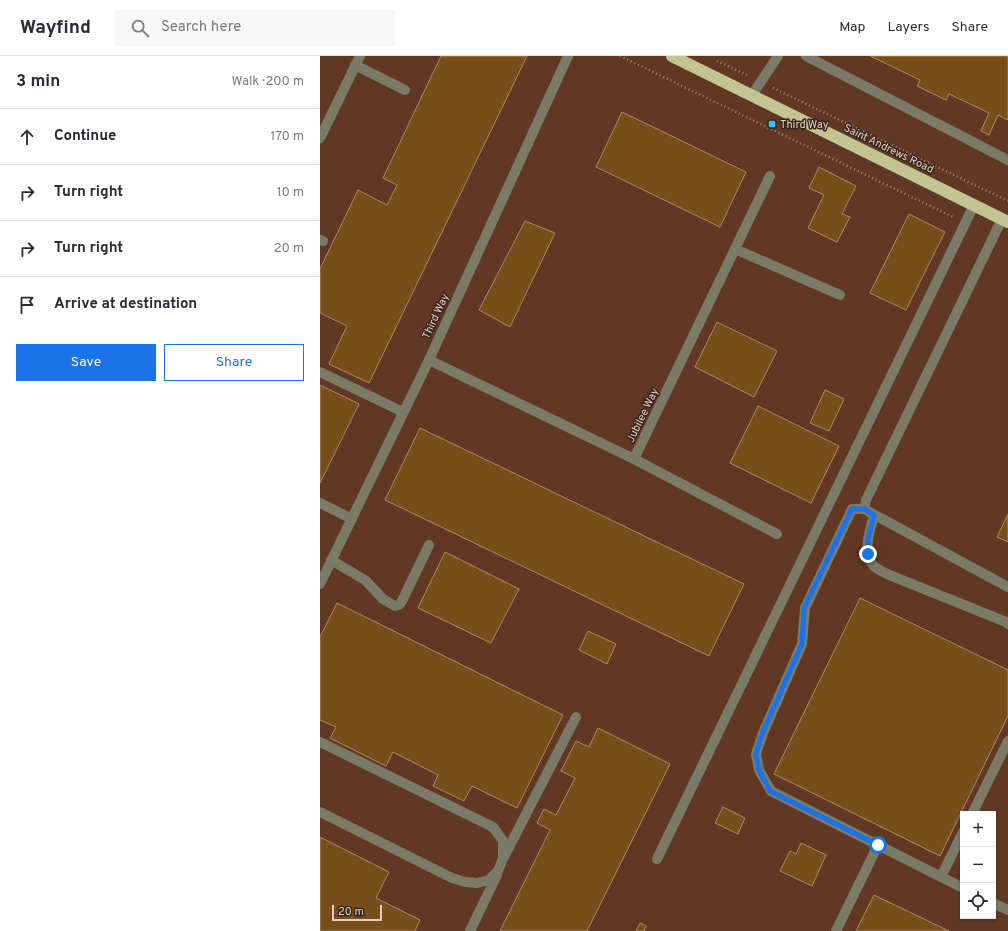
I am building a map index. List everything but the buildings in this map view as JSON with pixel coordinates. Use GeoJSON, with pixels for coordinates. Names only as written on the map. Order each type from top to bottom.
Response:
{"type":"FeatureCollection","features":[{"type":"Feature","properties":{"kind":"highway","name":"Saint Andrews Road"},"geometry":{"type":"LineString","coordinates":[[672,56],[1005,220]]}},
{"type":"Feature","properties":{"kind":"street","name":"Third Way"},"geometry":{"type":"LineString","coordinates":[[320,584],[429,360],[568,56]]}},
{"type":"Feature","properties":{"kind":"street"},"geometry":{"type":"LineString","coordinates":[[752,96],[778,56]]}},
{"type":"Feature","properties":{"kind":"street"},"geometry":{"type":"LineString","coordinates":[[806,56],[1008,160]]}},
{"type":"Feature","properties":{"kind":"street"},"geometry":{"type":"LineString","coordinates":[[320,138],[357,61],[405,90]]}},
{"type":"Feature","properties":{"kind":"street","name":"Jubilee Way"},"geometry":{"type":"LineString","coordinates":[[429,360],[634,459],[770,176]]}},
{"type":"Feature","properties":{"kind":"street"},"geometry":{"type":"LineString","coordinates":[[657,859],[974,205]]}},
{"type":"Feature","properties":{"kind":"street"},"geometry":{"type":"LineString","coordinates":[[864,509],[866,500],[1005,220]]}},
{"type":"Feature","properties":{"kind":"street"},"geometry":{"type":"LineString","coordinates":[[735,249],[840,295]]}},
{"type":"Feature","properties":{"kind":"street"},"geometry":{"type":"LineString","coordinates":[[320,372],[403,412]]}},
{"type":"Feature","properties":{"kind":"street"},"geometry":{"type":"LineString","coordinates":[[634,459],[777,534]]}},
{"type":"Feature","properties":{"kind":"street"},"geometry":{"type":"LineString","coordinates":[[320,503],[352,519]]}},
{"type":"Feature","properties":{"kind":"street"},"geometry":{"type":"LineString","coordinates":[[960,886],[770,791],[759,770],[756,754],[762,734],[802,644],[804,608],[852,509],[864,509],[1008,588]]}},
{"type":"Feature","properties":{"kind":"street"},"geometry":{"type":"LineString","coordinates":[[874,515],[868,540],[868,554],[873,566],[886,574],[1008,624]]}},
{"type":"Feature","properties":{"kind":"street"},"geometry":{"type":"LineString","coordinates":[[332,560],[365,580],[383,599],[395,606],[399,605],[402,601],[429,545]]}},
{"type":"Feature","properties":{"kind":"street"},"geometry":{"type":"LineString","coordinates":[[470,931],[503,858],[576,717]]}},
{"type":"Feature","properties":{"kind":"street"},"geometry":{"type":"LineString","coordinates":[[973,811],[1008,741]]}},
{"type":"Feature","properties":{"kind":"street"},"geometry":{"type":"LineString","coordinates":[[320,742],[493,827],[503,841],[503,858]]}},
{"type":"Feature","properties":{"kind":"street"},"geometry":{"type":"LineString","coordinates":[[320,812],[452,878],[465,882],[477,883],[489,880],[498,871]]}},
{"type":"Feature","properties":{"kind":"street"},"geometry":{"type":"LineString","coordinates":[[941,877],[960,838]]}},
{"type":"Feature","properties":{"kind":"street"},"geometry":{"type":"LineString","coordinates":[[836,931],[878,845]]}},
{"type":"Feature","properties":{"kind":"street"},"geometry":{"type":"LineString","coordinates":[[996,904],[1008,910]]}},
{"type":"Feature","properties":{"kind":"path"},"geometry":{"type":"LineString","coordinates":[[620,56],[965,223]]}},
{"type":"Feature","properties":{"kind":"path"},"geometry":{"type":"LineString","coordinates":[[714,59],[1008,201]]}},
{"type":"Feature","properties":{"kind":"place","name":"Third Way"},"geometry":{"type":"Point","coordinates":[772,124]}},
{"type":"Feature","properties":{"kind":"route"},"geometry":{"type":"LineString","coordinates":[[868,554],[868,540],[874,515],[864,509],[852,509],[804,608],[802,644],[762,734],[756,754],[759,770],[770,791],[878,845]]}}]}
